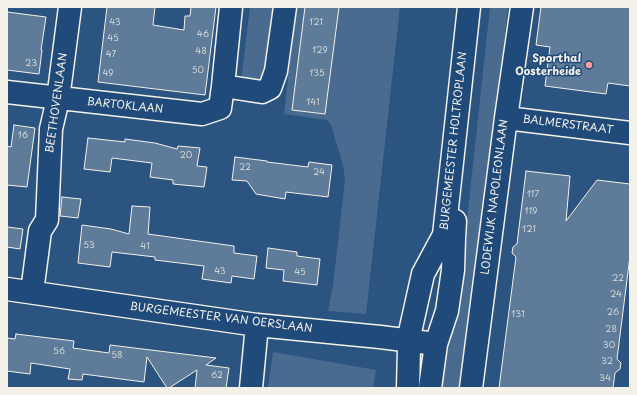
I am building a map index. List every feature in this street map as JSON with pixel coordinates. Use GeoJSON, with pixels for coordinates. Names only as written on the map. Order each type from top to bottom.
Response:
{"type":"FeatureCollection","features":[{"type":"Feature","properties":{"kind":"street","name":"BEETHOVENLAAN"},"geometry":{"type":"LineString","coordinates":[[32,292],[40,231],[47,220],[51,130],[58,99],[70,7]]}},
{"type":"Feature","properties":{"kind":"street"},"geometry":{"type":"LineString","coordinates":[[231,7],[223,86],[262,92],[270,88],[276,71],[285,7]]}},
{"type":"Feature","properties":{"kind":"street","name":"BURGEMEESTER HOLTROPLAAN"},"geometry":{"type":"LineString","coordinates":[[408,388],[408,341],[423,274],[444,235],[469,7]]}},
{"type":"Feature","properties":{"kind":"street","name":"BURGEMEESTER HOLTROPLAAN"},"geometry":{"type":"LineString","coordinates":[[430,388],[436,344],[447,311],[453,270],[456,203],[481,7]]}},
{"type":"Feature","properties":{"kind":"street","name":"LODEWIJK NAPOLEONLAAN"},"geometry":{"type":"LineString","coordinates":[[470,388],[522,7]]}},
{"type":"Feature","properties":{"kind":"street","name":"BARTOKLAAN"},"geometry":{"type":"LineString","coordinates":[[7,92],[58,99],[202,114],[220,108],[223,86]]}},
{"type":"Feature","properties":{"kind":"street","name":"BALMERSTRAAT"},"geometry":{"type":"LineString","coordinates":[[506,118],[630,133]]}},
{"type":"Feature","properties":{"kind":"street","name":"BURGEMEESTER VAN OERSLAAN"},"geometry":{"type":"LineString","coordinates":[[7,289],[257,325],[436,344]]}},
{"type":"Feature","properties":{"kind":"street"},"geometry":{"type":"LineString","coordinates":[[251,388],[257,325]]}},
{"type":"Feature","properties":{"kind":"shaded area"},"geometry":{"type":"Polygon","coordinates":[[[250,7],[277,7],[269,82],[241,81],[250,7]]]}},
{"type":"Feature","properties":{"kind":"shaded area"},"geometry":{"type":"Polygon","coordinates":[[[296,7],[400,7],[366,314],[328,311],[333,286],[345,180],[343,165],[331,125],[327,120],[284,114],[296,7]]]}},
{"type":"Feature","properties":{"kind":"shaded area"},"geometry":{"type":"Polygon","coordinates":[[[490,7],[508,7],[461,388],[438,388],[461,276],[490,7]]]}},
{"type":"Feature","properties":{"kind":"shaded area"},"geometry":{"type":"Polygon","coordinates":[[[273,352],[376,370],[373,388],[268,388],[273,352]]]}},
{"type":"Feature","properties":{"kind":"building"},"geometry":{"type":"Polygon","coordinates":[[[107,7],[155,7],[153,25],[184,30],[185,16],[190,16],[191,7],[216,7],[205,95],[98,82],[107,7]]]}},
{"type":"Feature","properties":{"kind":"building"},"geometry":{"type":"Polygon","coordinates":[[[305,7],[339,7],[325,114],[292,110],[305,7]]]}},
{"type":"Feature","properties":{"kind":"building","name":"Sporthal Oosterheide"},"geometry":{"type":"Polygon","coordinates":[[[541,7],[630,7],[630,86],[608,83],[606,94],[545,86],[550,47],[536,45],[541,7]]]}},
{"type":"Feature","properties":{"kind":"building"},"geometry":{"type":"Polygon","coordinates":[[[7,12],[46,17],[39,74],[7,70],[7,12]]]}},
{"type":"Feature","properties":{"kind":"building"},"geometry":{"type":"Polygon","coordinates":[[[14,125],[35,128],[27,187],[7,185],[7,146],[11,147],[14,125]]]}},
{"type":"Feature","properties":{"kind":"building"},"geometry":{"type":"Polygon","coordinates":[[[88,138],[125,142],[125,139],[155,143],[177,149],[178,146],[200,148],[197,166],[207,167],[204,187],[173,184],[173,180],[150,177],[152,163],[112,158],[110,172],[84,169],[88,138]]]}},
{"type":"Feature","properties":{"kind":"building"},"geometry":{"type":"Polygon","coordinates":[[[235,157],[308,167],[309,162],[332,165],[328,197],[286,192],[285,199],[256,194],[247,181],[232,180],[235,157]]]}},
{"type":"Feature","properties":{"kind":"building"},"geometry":{"type":"Polygon","coordinates":[[[526,171],[570,176],[566,221],[597,180],[630,184],[630,256],[617,359],[621,363],[620,369],[615,373],[613,388],[499,388],[516,257],[512,253],[513,247],[517,244],[526,171]]]}},
{"type":"Feature","properties":{"kind":"building"},"geometry":{"type":"Polygon","coordinates":[[[62,197],[81,199],[78,218],[60,216],[62,197]]]}},
{"type":"Feature","properties":{"kind":"building"},"geometry":{"type":"Polygon","coordinates":[[[132,206],[150,207],[148,234],[234,246],[234,253],[257,256],[254,279],[232,276],[231,283],[202,279],[204,266],[155,260],[155,257],[112,252],[110,267],[78,263],[82,225],[111,229],[129,234],[132,206]]]}},
{"type":"Feature","properties":{"kind":"building"},"geometry":{"type":"Polygon","coordinates":[[[7,227],[23,229],[20,249],[7,247],[7,227]]]}},
{"type":"Feature","properties":{"kind":"building"},"geometry":{"type":"Polygon","coordinates":[[[268,248],[297,252],[297,256],[320,259],[317,285],[283,281],[284,270],[266,268],[268,248]]]}},
{"type":"Feature","properties":{"kind":"building"},"geometry":{"type":"Polygon","coordinates":[[[16,334],[74,341],[73,348],[109,353],[110,345],[216,358],[206,365],[229,368],[226,388],[195,388],[197,370],[167,388],[147,357],[144,382],[83,374],[82,380],[68,379],[70,369],[31,363],[30,374],[7,371],[7,338],[15,339],[16,334]]]}},
{"type":"Feature","properties":{"kind":"place","name":"Sporthal Oosterheide"},"geometry":{"type":"Point","coordinates":[589,65]}}]}
